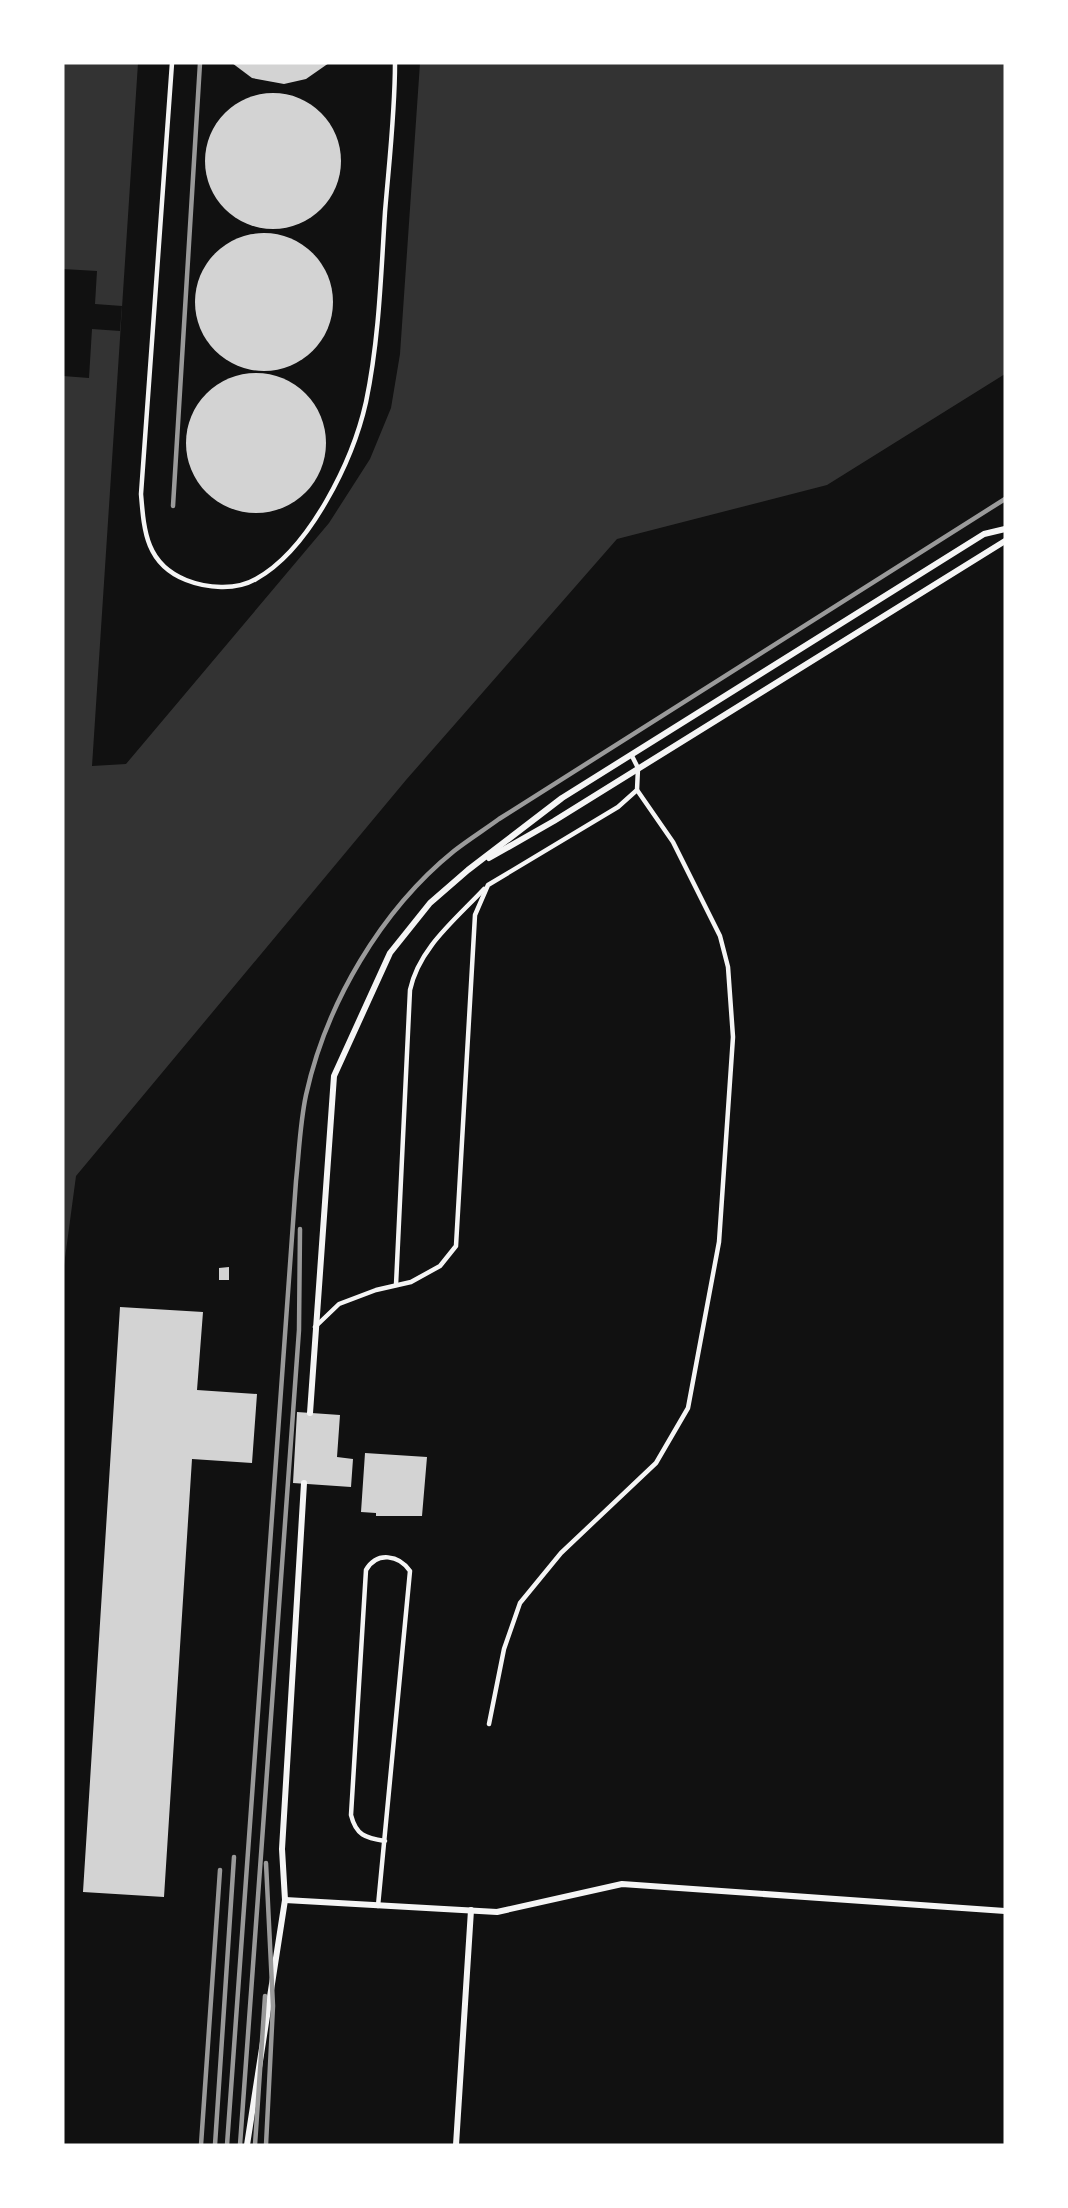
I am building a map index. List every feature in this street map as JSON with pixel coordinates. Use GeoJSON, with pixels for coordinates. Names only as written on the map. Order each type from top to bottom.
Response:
{"type":"FeatureCollection","features":[{"type":"Feature","properties":{"kind":"street"},"geometry":{"type":"LineString","coordinates":[[310,1413],[334,1076],[390,953],[430,903],[468,870],[562,798],[984,534],[1005,529]]}},
{"type":"Feature","properties":{"kind":"street"},"geometry":{"type":"LineString","coordinates":[[468,870],[638,768],[1005,541]]}},
{"type":"Feature","properties":{"kind":"street"},"geometry":{"type":"LineString","coordinates":[[247,2145],[285,1900],[282,1849],[304,1483]]}},
{"type":"Feature","properties":{"kind":"street"},"geometry":{"type":"LineString","coordinates":[[285,1900],[497,1912],[622,1884],[1005,1911]]}},
{"type":"Feature","properties":{"kind":"street"},"geometry":{"type":"LineString","coordinates":[[456,2145],[471,1910]]}},
{"type":"Feature","properties":{"kind":"lane"},"geometry":{"type":"LineString","coordinates":[[172,63],[141,494],[144,533],[156,557],[169,572],[206,586],[241,585],[256,580],[298,543],[340,474],[356,437],[374,353],[395,63]]}},
{"type":"Feature","properties":{"kind":"lane"},"geometry":{"type":"LineString","coordinates":[[489,1724],[504,1648],[520,1603],[561,1553],[656,1463],[688,1408],[719,1242],[733,1037],[728,966],[720,936],[673,842],[637,790],[638,768],[632,756]]}},
{"type":"Feature","properties":{"kind":"lane"},"geometry":{"type":"LineString","coordinates":[[396,1286],[410,990],[415,969],[428,948],[488,885],[618,807],[637,790]]}},
{"type":"Feature","properties":{"kind":"lane"},"geometry":{"type":"LineString","coordinates":[[315,1327],[339,1304],[411,1282],[440,1266],[456,1246],[475,915],[488,885]]}},
{"type":"Feature","properties":{"kind":"lane"},"geometry":{"type":"LineString","coordinates":[[378,1905],[385,1841],[410,1571],[403,1561],[389,1557],[369,1564],[366,1570],[351,1815],[355,1828],[362,1836],[385,1841]]}},
{"type":"Feature","properties":{"kind":"shaded area"},"geometry":{"type":"Polygon","coordinates":[[[63,63],[138,63],[92,766],[126,764],[329,523],[370,459],[391,408],[400,354],[420,63],[1005,63],[1005,374],[827,485],[617,539],[406,780],[76,1176],[63,1273],[63,63]]]}},
{"type":"Feature","properties":{"kind":"pier"},"geometry":{"type":"Polygon","coordinates":[[[63,269],[97,271],[95,304],[122,306],[120,331],[92,329],[89,378],[63,376],[63,269]]]}},
{"type":"Feature","properties":{"kind":"building"},"geometry":{"type":"Polygon","coordinates":[[[232,63],[329,63],[306,79],[284,84],[252,78],[232,63]]]}},
{"type":"Feature","properties":{"kind":"building"},"geometry":{"type":"Polygon","coordinates":[[[273,93],[299,98],[311,104],[321,113],[330,123],[336,135],[341,161],[336,187],[330,199],[321,209],[311,218],[299,224],[273,229],[247,224],[235,218],[225,209],[216,199],[210,187],[205,161],[210,135],[216,123],[225,113],[235,104],[247,98],[273,93]]]}},
{"type":"Feature","properties":{"kind":"building"},"geometry":{"type":"Polygon","coordinates":[[[264,233],[290,239],[302,245],[312,254],[321,264],[327,276],[333,302],[327,328],[321,340],[312,350],[302,359],[290,365],[264,371],[238,365],[226,359],[216,350],[207,340],[201,328],[195,302],[201,276],[207,264],[216,254],[226,245],[238,239],[264,233]]]}},
{"type":"Feature","properties":{"kind":"building"},"geometry":{"type":"Polygon","coordinates":[[[256,373],[283,379],[295,385],[305,394],[314,404],[320,416],[326,443],[320,470],[314,482],[305,492],[295,501],[283,507],[256,513],[229,507],[217,501],[207,492],[198,482],[192,470],[186,443],[192,416],[198,404],[207,394],[217,385],[229,379],[256,373]]]}},
{"type":"Feature","properties":{"kind":"building"},"geometry":{"type":"Polygon","coordinates":[[[229,1267],[229,1280],[219,1280],[219,1268],[229,1267]]]}},
{"type":"Feature","properties":{"kind":"building"},"geometry":{"type":"Polygon","coordinates":[[[120,1307],[203,1312],[197,1390],[257,1394],[252,1463],[192,1459],[164,1897],[83,1892],[120,1307]]]}},
{"type":"Feature","properties":{"kind":"building"},"geometry":{"type":"Polygon","coordinates":[[[297,1412],[340,1415],[337,1457],[353,1459],[351,1487],[293,1483],[297,1412]]]}},
{"type":"Feature","properties":{"kind":"building"},"geometry":{"type":"Polygon","coordinates":[[[365,1453],[427,1457],[422,1516],[376,1516],[376,1513],[361,1512],[365,1453]]]}},
{"type":"Feature","properties":{"kind":"railway"},"geometry":{"type":"LineString","coordinates":[[173,506],[200,63]]}},
{"type":"Feature","properties":{"kind":"railway"},"geometry":{"type":"LineString","coordinates":[[227,2145],[302,1116],[315,1061],[342,993],[380,930],[403,901],[459,847],[499,819],[1005,499]]}},
{"type":"Feature","properties":{"kind":"railway"},"geometry":{"type":"LineString","coordinates":[[240,2145],[299,1330],[300,1229]]}},
{"type":"Feature","properties":{"kind":"railway"},"geometry":{"type":"LineString","coordinates":[[215,2145],[234,1857]]}},
{"type":"Feature","properties":{"kind":"railway"},"geometry":{"type":"LineString","coordinates":[[266,1863],[273,2006],[266,2145]]}},
{"type":"Feature","properties":{"kind":"railway"},"geometry":{"type":"LineString","coordinates":[[201,2145],[220,1870]]}},
{"type":"Feature","properties":{"kind":"railway"},"geometry":{"type":"LineString","coordinates":[[255,2145],[265,1996]]}}]}
